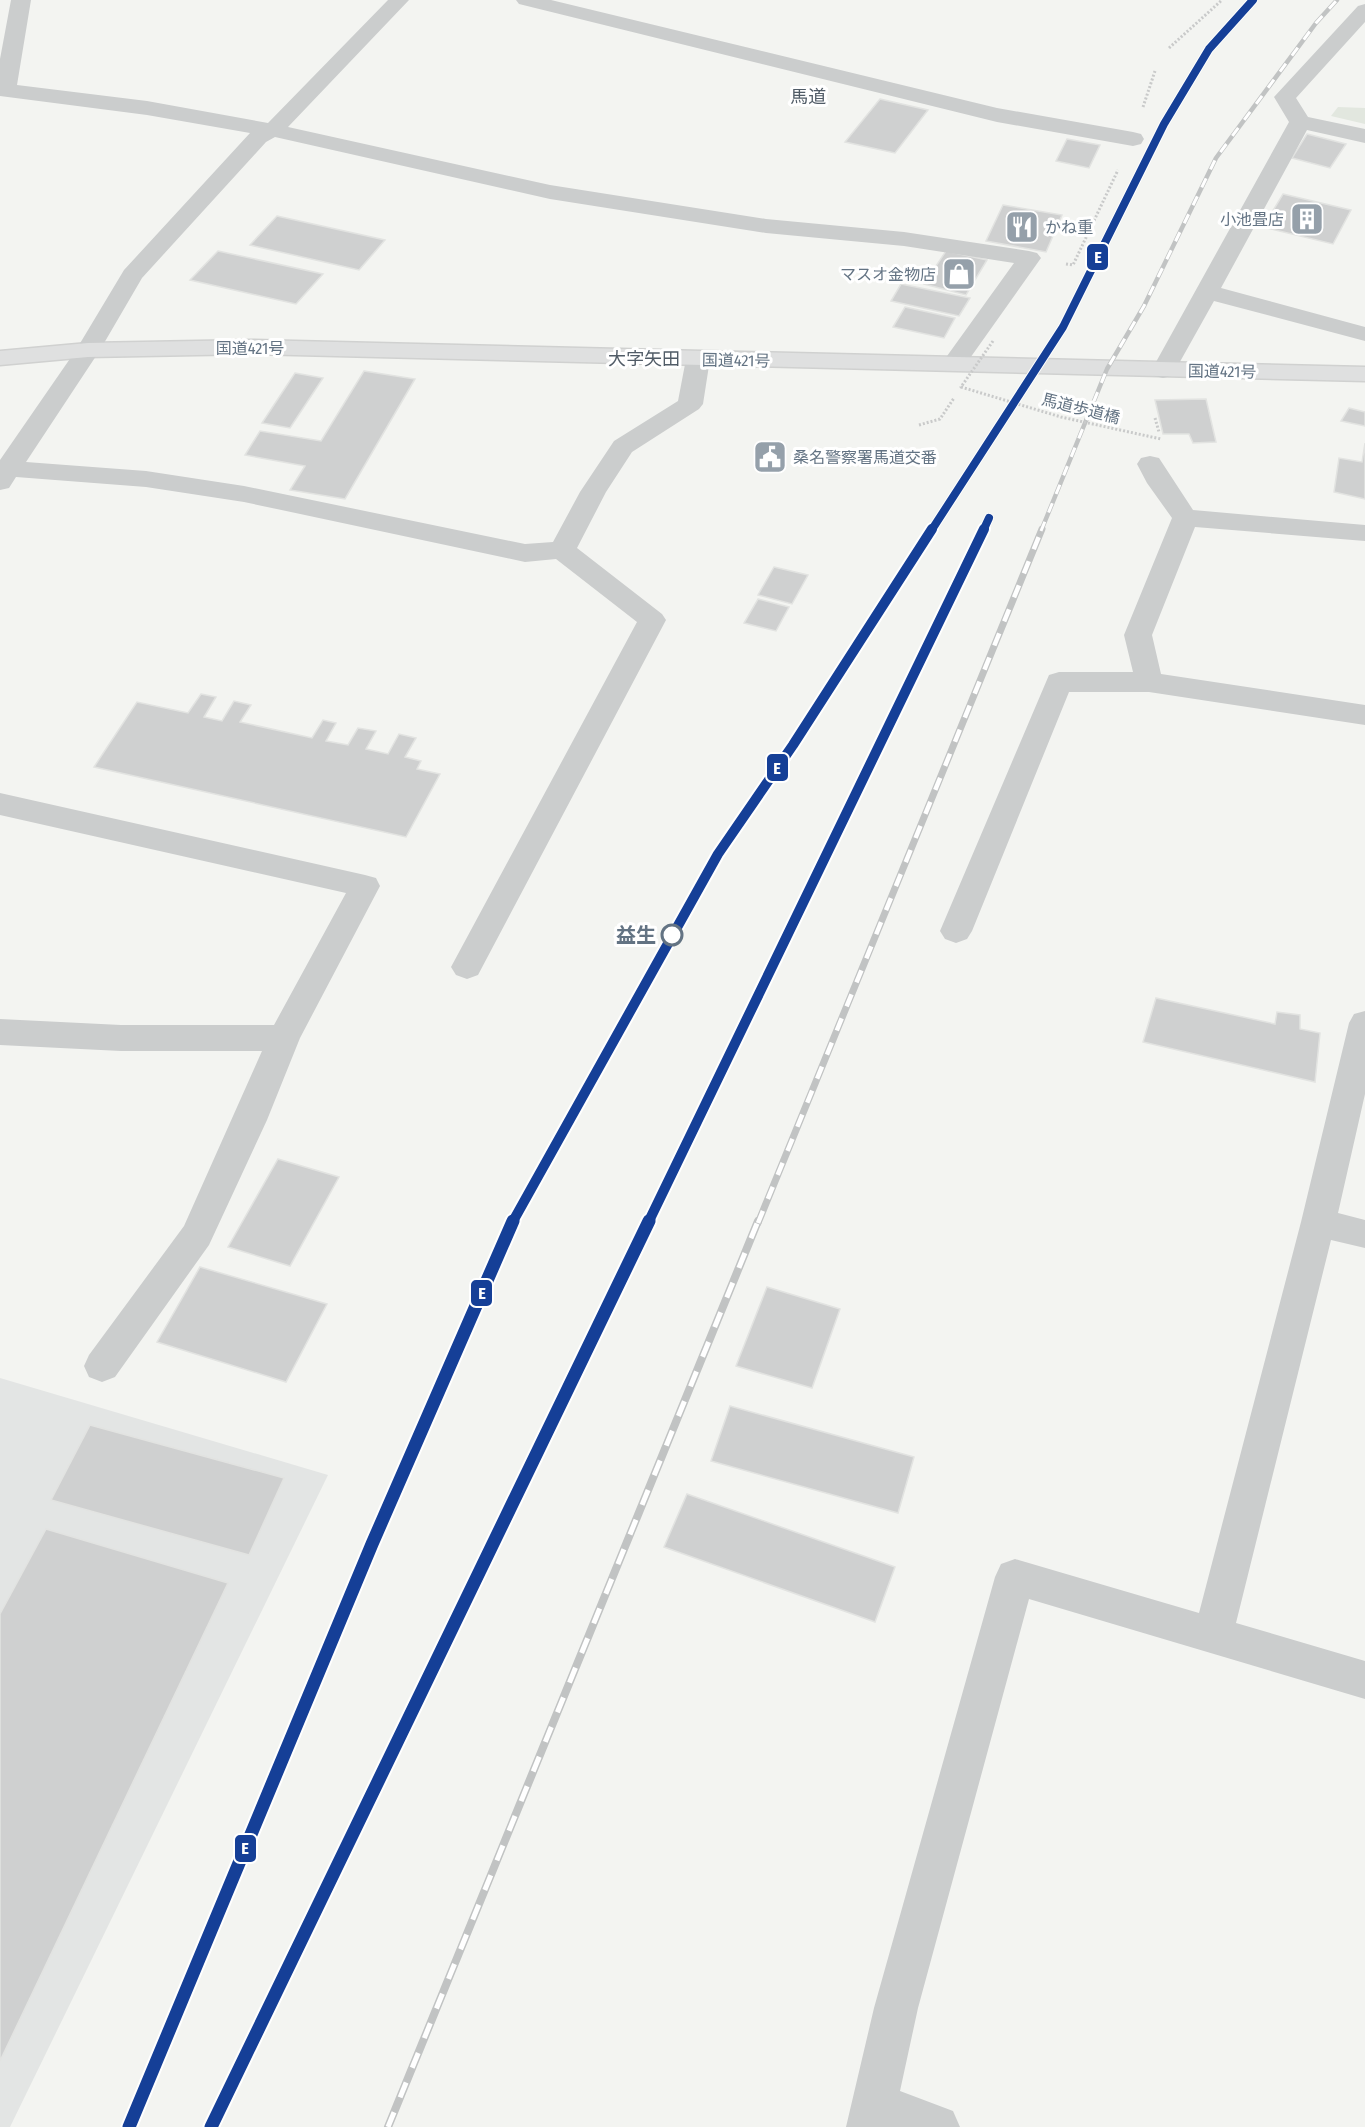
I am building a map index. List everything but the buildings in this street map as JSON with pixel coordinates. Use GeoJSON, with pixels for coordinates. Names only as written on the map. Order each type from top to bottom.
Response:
{"type":"FeatureCollection","features":[{"type":"Feature","properties":{"kind":"highway","name":"国道421号"},"geometry":{"type":"LineString","coordinates":[[0,358],[88,350],[264,347],[1365,374]]}},
{"type":"Feature","properties":{"kind":"street"},"geometry":{"type":"LineString","coordinates":[[21,0],[2,90],[147,108],[273,130],[550,192],[766,226],[904,239],[1029,258],[954,363]]}},
{"type":"Feature","properties":{"kind":"street"},"geometry":{"type":"LineString","coordinates":[[4,473],[88,350],[132,275],[258,137],[273,130],[399,0]]}},
{"type":"Feature","properties":{"kind":"street"},"geometry":{"type":"LineString","coordinates":[[526,0],[997,115],[1133,139]]}},
{"type":"Feature","properties":{"kind":"street"},"geometry":{"type":"LineString","coordinates":[[1365,10],[1285,97],[1300,122],[1365,136]]}},
{"type":"Feature","properties":{"kind":"street"},"geometry":{"type":"LineString","coordinates":[[1164,370],[1300,122]]}},
{"type":"Feature","properties":{"kind":"street"},"geometry":{"type":"LineString","coordinates":[[1208,292],[1365,334]]}},
{"type":"Feature","properties":{"kind":"street"},"geometry":{"type":"LineString","coordinates":[[562,550],[593,492],[623,447],[690,404],[698,359]]}},
{"type":"Feature","properties":{"kind":"street"},"geometry":{"type":"LineString","coordinates":[[1150,464],[1160,483],[1185,518],[1365,533]]}},
{"type":"Feature","properties":{"kind":"street"},"geometry":{"type":"LineString","coordinates":[[4,473],[146,479],[355,516],[470,543],[525,553],[562,550],[652,620],[467,967]]}},
{"type":"Feature","properties":{"kind":"street"},"geometry":{"type":"LineString","coordinates":[[1149,682],[1137,635],[1185,518]]}},
{"type":"Feature","properties":{"kind":"street"},"geometry":{"type":"LineString","coordinates":[[956,931],[1059,682],[1149,682],[1365,715]]}},
{"type":"Feature","properties":{"kind":"street"},"geometry":{"type":"LineString","coordinates":[[0,804],[366,886],[284,1038],[250,1120],[197,1234],[102,1366]]}},
{"type":"Feature","properties":{"kind":"street"},"geometry":{"type":"LineString","coordinates":[[1213,1635],[1318,1222],[1365,1023]]}},
{"type":"Feature","properties":{"kind":"street"},"geometry":{"type":"LineString","coordinates":[[0,1032],[121,1038],[284,1038]]}},
{"type":"Feature","properties":{"kind":"street"},"geometry":{"type":"LineString","coordinates":[[1318,1222],[1365,1234]]}},
{"type":"Feature","properties":{"kind":"street"},"geometry":{"type":"LineString","coordinates":[[937,2127],[871,2116],[896,2008],[1016,1577],[1365,1680]]}},
{"type":"Feature","properties":{"kind":"path"},"geometry":{"type":"LineString","coordinates":[[1169,48],[1222,0]]}},
{"type":"Feature","properties":{"kind":"path"},"geometry":{"type":"LineString","coordinates":[[1029,258],[1073,265],[1133,139],[1155,71]]}},
{"type":"Feature","properties":{"kind":"path"},"geometry":{"type":"LineString","coordinates":[[919,425],[940,419],[993,340]]}},
{"type":"Feature","properties":{"kind":"path","name":"馬道歩道橋"},"geometry":{"type":"LineString","coordinates":[[961,387],[1061,417],[1161,439]]}},
{"type":"Feature","properties":{"kind":"shaded area"},"geometry":{"type":"Polygon","coordinates":[[[1338,107],[1365,108],[1365,124],[1331,116],[1338,107]]]}},
{"type":"Feature","properties":{"kind":"shaded area"},"geometry":{"type":"Polygon","coordinates":[[[0,1378],[328,1475],[10,2127],[0,2127],[0,1378]]]}},
{"type":"Feature","properties":{"kind":"railway"},"geometry":{"type":"LineString","coordinates":[[1041,531],[1107,369],[1144,306],[1216,158],[1316,23],[1337,0]]}},
{"type":"Feature","properties":{"kind":"railway"},"geometry":{"type":"LineString","coordinates":[[758,1223],[1042,529]]}},
{"type":"Feature","properties":{"kind":"railway"},"geometry":{"type":"LineString","coordinates":[[388,2127],[758,1221]]}},
{"type":"Feature","properties":{"kind":"transit line","name":"E"},"geometry":{"type":"LineString","coordinates":[[129,2127],[372,1544],[517,1212],[718,854],[793,745],[1063,327],[1164,124],[1209,49],[1253,0]]}},
{"type":"Feature","properties":{"kind":"transit line","name":"E"},"geometry":{"type":"LineString","coordinates":[[211,2127],[989,518]]}},
{"type":"Feature","properties":{"kind":"place","name":"小池畳店"},"geometry":{"type":"Point","coordinates":[1307,219]}},
{"type":"Feature","properties":{"kind":"place","name":"かね重"},"geometry":{"type":"Point","coordinates":[1022,227]}},
{"type":"Feature","properties":{"kind":"place","name":"マスオ金物店"},"geometry":{"type":"Point","coordinates":[959,274]}},
{"type":"Feature","properties":{"kind":"place","name":"桑名警察署馬道交番"},"geometry":{"type":"Point","coordinates":[770,457]}},
{"type":"Feature","properties":{"kind":"place","name":"益生"},"geometry":{"type":"Point","coordinates":[672,935]}},
{"type":"Feature","properties":{"kind":"district","name":"馬道"},"geometry":{"type":"Point","coordinates":[808,97]}},
{"type":"Feature","properties":{"kind":"district","name":"大字矢田"},"geometry":{"type":"Point","coordinates":[644,359]}}]}
